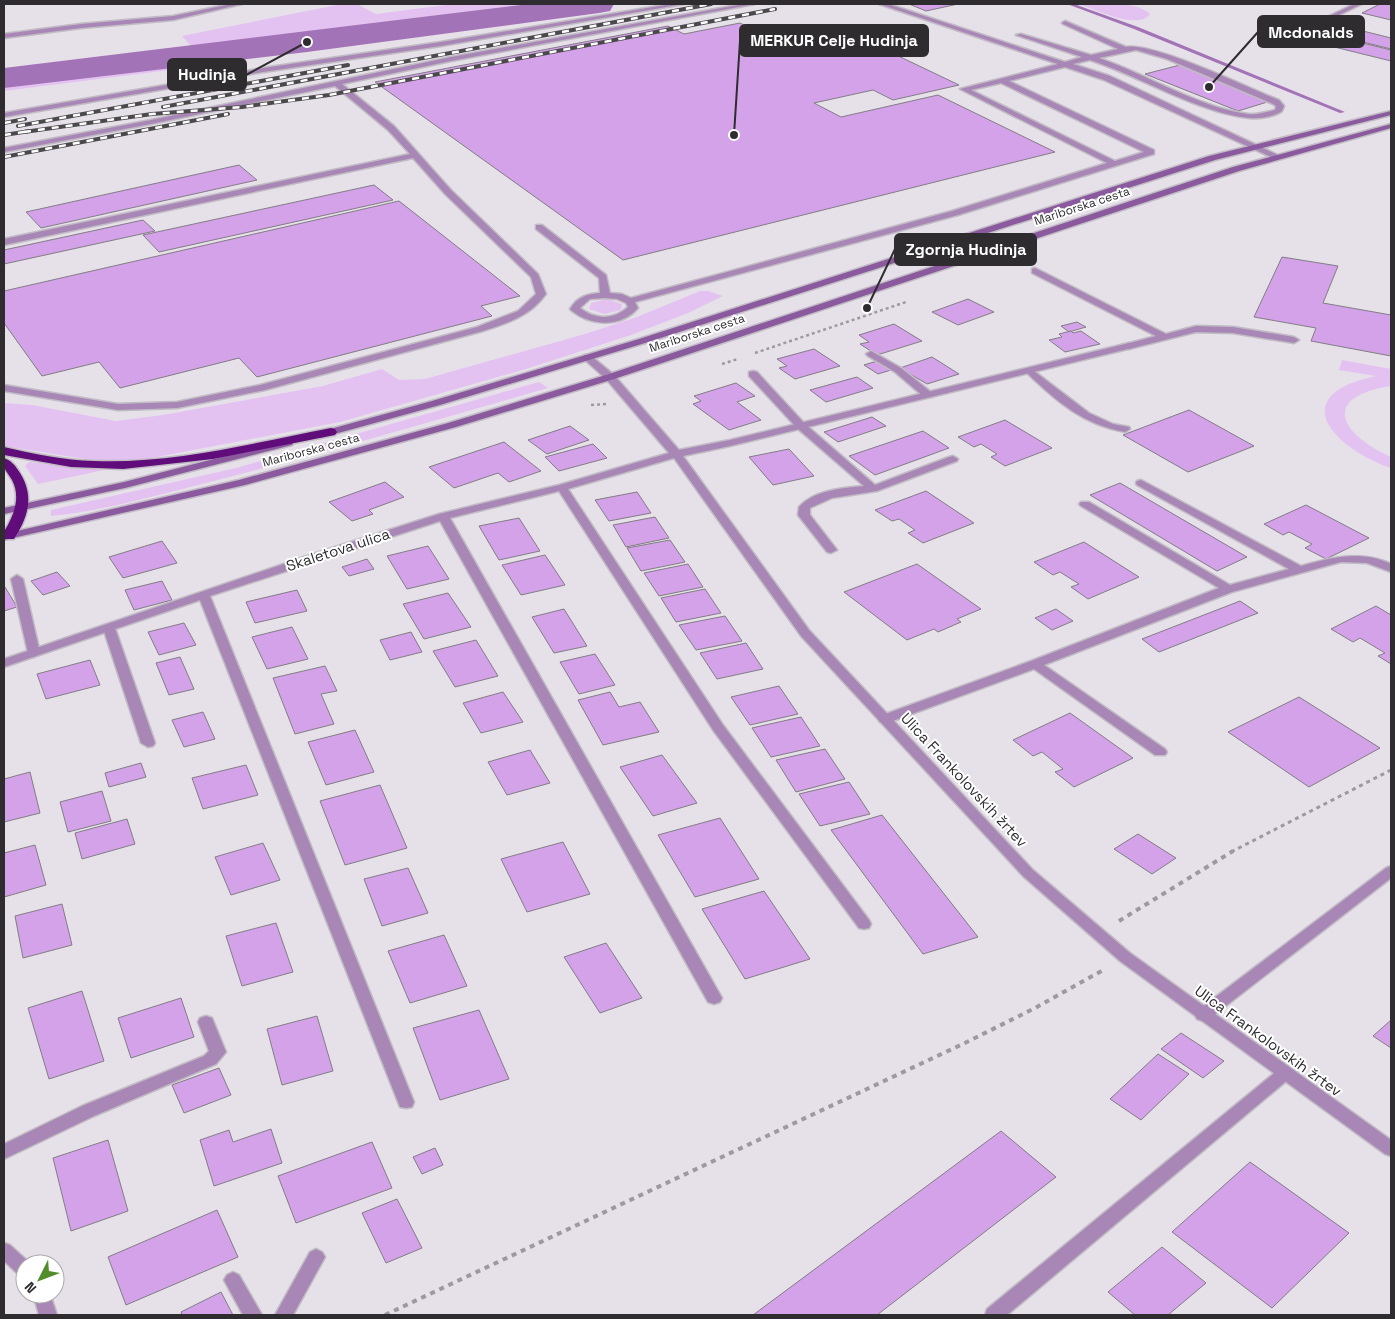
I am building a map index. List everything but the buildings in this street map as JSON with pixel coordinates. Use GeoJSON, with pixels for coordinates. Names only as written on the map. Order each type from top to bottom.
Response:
{"type":"FeatureCollection","features":[{"type":"Feature","properties":{"kind":"highway"},"geometry":{"type":"LineString","coordinates":[[4,452],[94,465],[140,464],[185,458],[331,432]]}},
{"type":"Feature","properties":{"kind":"highway"},"geometry":{"type":"LineString","coordinates":[[4,462],[16,473],[23,491],[22,508],[18,521],[5,536]]}},
{"type":"Feature","properties":{"kind":"main road","name":"Mariborska cesta"},"geometry":{"type":"LineString","coordinates":[[4,512],[125,485],[331,432],[587,357],[1127,184],[1255,146],[1391,113]]}},
{"type":"Feature","properties":{"kind":"main road","name":"Mariborska cesta"},"geometry":{"type":"LineString","coordinates":[[5,536],[268,476],[452,425],[610,377],[1276,156],[1391,126]]}},
{"type":"Feature","properties":{"kind":"street"},"geometry":{"type":"LineString","coordinates":[[4,36],[81,26],[163,20],[239,4]]}},
{"type":"Feature","properties":{"kind":"street"},"geometry":{"type":"LineString","coordinates":[[4,115],[263,70],[440,44],[681,4]]}},
{"type":"Feature","properties":{"kind":"street"},"geometry":{"type":"LineString","coordinates":[[4,150],[337,84],[451,59],[752,4]]}},
{"type":"Feature","properties":{"kind":"street"},"geometry":{"type":"LineString","coordinates":[[882,4],[1133,89],[1276,156]]}},
{"type":"Feature","properties":{"kind":"street"},"geometry":{"type":"LineString","coordinates":[[1288,37],[1359,4]]}},
{"type":"Feature","properties":{"kind":"street"},"geometry":{"type":"LineString","coordinates":[[1065,23],[1129,49]]}},
{"type":"Feature","properties":{"kind":"street"},"geometry":{"type":"LineString","coordinates":[[1019,35],[1089,58],[1117,66],[1206,103],[1242,114],[1250,116],[1270,113],[1278,111],[1280,106],[1143,48],[1129,49],[1089,58],[1003,81],[964,89],[1115,164]]}},
{"type":"Feature","properties":{"kind":"street"},"geometry":{"type":"LineString","coordinates":[[630,301],[878,234],[1151,152],[1003,81]]}},
{"type":"Feature","properties":{"kind":"street"},"geometry":{"type":"LineString","coordinates":[[4,388],[118,407],[177,405],[261,388],[480,329],[513,318],[534,305],[540,294],[535,276],[448,192],[390,128],[337,84]]}},
{"type":"Feature","properties":{"kind":"street"},"geometry":{"type":"LineString","coordinates":[[4,242],[414,155]]}},
{"type":"Feature","properties":{"kind":"street"},"geometry":{"type":"LineString","coordinates":[[539,227],[603,277],[606,284],[605,295]]}},
{"type":"Feature","properties":{"kind":"street"},"geometry":{"type":"LineString","coordinates":[[1035,271],[1165,337]]}},
{"type":"Feature","properties":{"kind":"street"},"geometry":{"type":"LineString","coordinates":[[605,295],[619,296],[630,301],[634,308],[628,314],[614,319],[597,320],[582,316],[575,309],[578,301],[590,296],[605,295]]}},
{"type":"Feature","properties":{"kind":"street","name":"Skaletova ulica"},"geometry":{"type":"LineString","coordinates":[[4,663],[443,516],[562,487],[676,454],[801,426],[1196,330],[1233,330],[1294,340]]}},
{"type":"Feature","properties":{"kind":"street"},"geometry":{"type":"LineString","coordinates":[[871,354],[898,370],[928,395]]}},
{"type":"Feature","properties":{"kind":"street","name":"Ulica Frankolovskih žrtev"},"geometry":{"type":"LineString","coordinates":[[587,357],[610,377],[676,454],[805,633],[1028,873],[1125,957],[1284,1074],[1391,1149]]}},
{"type":"Feature","properties":{"kind":"street"},"geometry":{"type":"LineString","coordinates":[[1030,371],[1063,402],[1102,424],[1125,429]]}},
{"type":"Feature","properties":{"kind":"street"},"geometry":{"type":"LineString","coordinates":[[753,374],[801,426],[873,488]]}},
{"type":"Feature","properties":{"kind":"street"},"geometry":{"type":"LineString","coordinates":[[830,550],[804,515],[805,507],[811,502],[827,496],[873,488],[953,459]]}},
{"type":"Feature","properties":{"kind":"street"},"geometry":{"type":"LineString","coordinates":[[1141,483],[1296,569]]}},
{"type":"Feature","properties":{"kind":"street"},"geometry":{"type":"LineString","coordinates":[[562,487],[718,727],[864,924]]}},
{"type":"Feature","properties":{"kind":"street"},"geometry":{"type":"LineString","coordinates":[[1085,504],[1228,589]]}},
{"type":"Feature","properties":{"kind":"street"},"geometry":{"type":"LineString","coordinates":[[443,516],[714,998]]}},
{"type":"Feature","properties":{"kind":"street"},"geometry":{"type":"LineString","coordinates":[[885,719],[1035,664],[1228,589],[1296,569],[1341,559],[1360,558],[1385,564],[1391,569]]}},
{"type":"Feature","properties":{"kind":"street"},"geometry":{"type":"LineString","coordinates":[[17,579],[34,653]]}},
{"type":"Feature","properties":{"kind":"street"},"geometry":{"type":"LineString","coordinates":[[204,595],[406,1102]]}},
{"type":"Feature","properties":{"kind":"street"},"geometry":{"type":"LineString","coordinates":[[109,628],[148,743]]}},
{"type":"Feature","properties":{"kind":"street"},"geometry":{"type":"LineString","coordinates":[[1035,664],[1160,752]]}},
{"type":"Feature","properties":{"kind":"street"},"geometry":{"type":"LineString","coordinates":[[1203,1015],[1391,871]]}},
{"type":"Feature","properties":{"kind":"street"},"geometry":{"type":"LineString","coordinates":[[4,1152],[88,1111],[210,1060],[218,1052],[206,1022]]}},
{"type":"Feature","properties":{"kind":"street"},"geometry":{"type":"LineString","coordinates":[[994,1315],[1284,1074]]}},
{"type":"Feature","properties":{"kind":"street"},"geometry":{"type":"LineString","coordinates":[[4,1250],[15,1260]]}},
{"type":"Feature","properties":{"kind":"street"},"geometry":{"type":"LineString","coordinates":[[284,1315],[316,1257]]}},
{"type":"Feature","properties":{"kind":"street"},"geometry":{"type":"LineString","coordinates":[[233,1280],[253,1315]]}},
{"type":"Feature","properties":{"kind":"path"},"geometry":{"type":"LineString","coordinates":[[1097,934],[1239,847],[1391,770]]}},
{"type":"Feature","properties":{"kind":"path"},"geometry":{"type":"LineString","coordinates":[[385,1315],[931,1059],[1066,993],[1125,957]]}},
{"type":"Feature","properties":{"kind":"shaded area"},"geometry":{"type":"Polygon","coordinates":[[[1107,3],[1127,5],[1144,10],[1150,14],[1144,19],[1127,20],[1079,4],[1107,3]]]}},
{"type":"Feature","properties":{"kind":"shaded area"},"geometry":{"type":"Polygon","coordinates":[[[342,4],[357,4],[376,14],[454,4],[525,4],[191,46],[182,36],[342,4]]]}},
{"type":"Feature","properties":{"kind":"shaded area"},"geometry":{"type":"Polygon","coordinates":[[[234,60],[241,61],[4,91],[4,87],[234,60]]]}},
{"type":"Feature","properties":{"kind":"shaded area"},"geometry":{"type":"Polygon","coordinates":[[[700,291],[708,291],[723,296],[688,313],[631,335],[526,369],[340,422],[136,461],[98,461],[4,446],[4,403],[32,405],[116,421],[163,415],[323,386],[382,369],[399,380],[425,379],[585,334],[637,317],[700,291]]]}},
{"type":"Feature","properties":{"kind":"shaded area"},"geometry":{"type":"Polygon","coordinates":[[[607,299],[622,304],[621,310],[604,314],[589,309],[591,303],[607,299]]]}},
{"type":"Feature","properties":{"kind":"shaded area"},"geometry":{"type":"Polygon","coordinates":[[[1342,360],[1391,369],[1391,386],[1369,391],[1354,398],[1346,407],[1345,417],[1350,427],[1360,438],[1373,448],[1391,457],[1391,468],[1351,448],[1327,422],[1325,408],[1331,396],[1348,385],[1376,376],[1339,370],[1342,360]]]}},
{"type":"Feature","properties":{"kind":"shaded area"},"geometry":{"type":"Polygon","coordinates":[[[539,382],[548,388],[210,482],[111,506],[51,516],[51,510],[236,468],[539,382]]]}},
{"type":"Feature","properties":{"kind":"shaded area"},"geometry":{"type":"Polygon","coordinates":[[[29,462],[104,470],[38,484],[25,466],[29,462]]]}},
{"type":"Feature","properties":{"kind":"waterway"},"geometry":{"type":"LineString","coordinates":[[4,78],[307,42],[599,4]]}},
{"type":"Feature","properties":{"kind":"waterway"},"geometry":{"type":"LineString","coordinates":[[1070,4],[1136,28],[1342,112]]}},
{"type":"Feature","properties":{"kind":"railway"},"geometry":{"type":"LineString","coordinates":[[163,107],[711,4]]}},
{"type":"Feature","properties":{"kind":"railway"},"geometry":{"type":"LineString","coordinates":[[24,132],[152,114],[242,107],[329,95],[775,9]]}},
{"type":"Feature","properties":{"kind":"railway"},"geometry":{"type":"LineString","coordinates":[[18,126],[348,65]]}},
{"type":"Feature","properties":{"kind":"railway"},"geometry":{"type":"LineString","coordinates":[[4,157],[228,114]]}},
{"type":"Feature","properties":{"kind":"railway"},"geometry":{"type":"LineString","coordinates":[[4,123],[25,119]]}},
{"type":"Feature","properties":{"kind":"railway"},"geometry":{"type":"LineString","coordinates":[[4,135],[30,131]]}},
{"type":"Feature","properties":{"kind":"place","name":"Hudinja"},"geometry":{"type":"Point","coordinates":[307,42]}},
{"type":"Feature","properties":{"kind":"place","name":"Mcdonalds"},"geometry":{"type":"Point","coordinates":[1209,87]}},
{"type":"Feature","properties":{"kind":"place","name":"MERKUR Celje Hudinja"},"geometry":{"type":"Point","coordinates":[734,135]}},
{"type":"Feature","properties":{"kind":"place","name":"Zgornja Hudinja"},"geometry":{"type":"Point","coordinates":[867,308]}}]}
